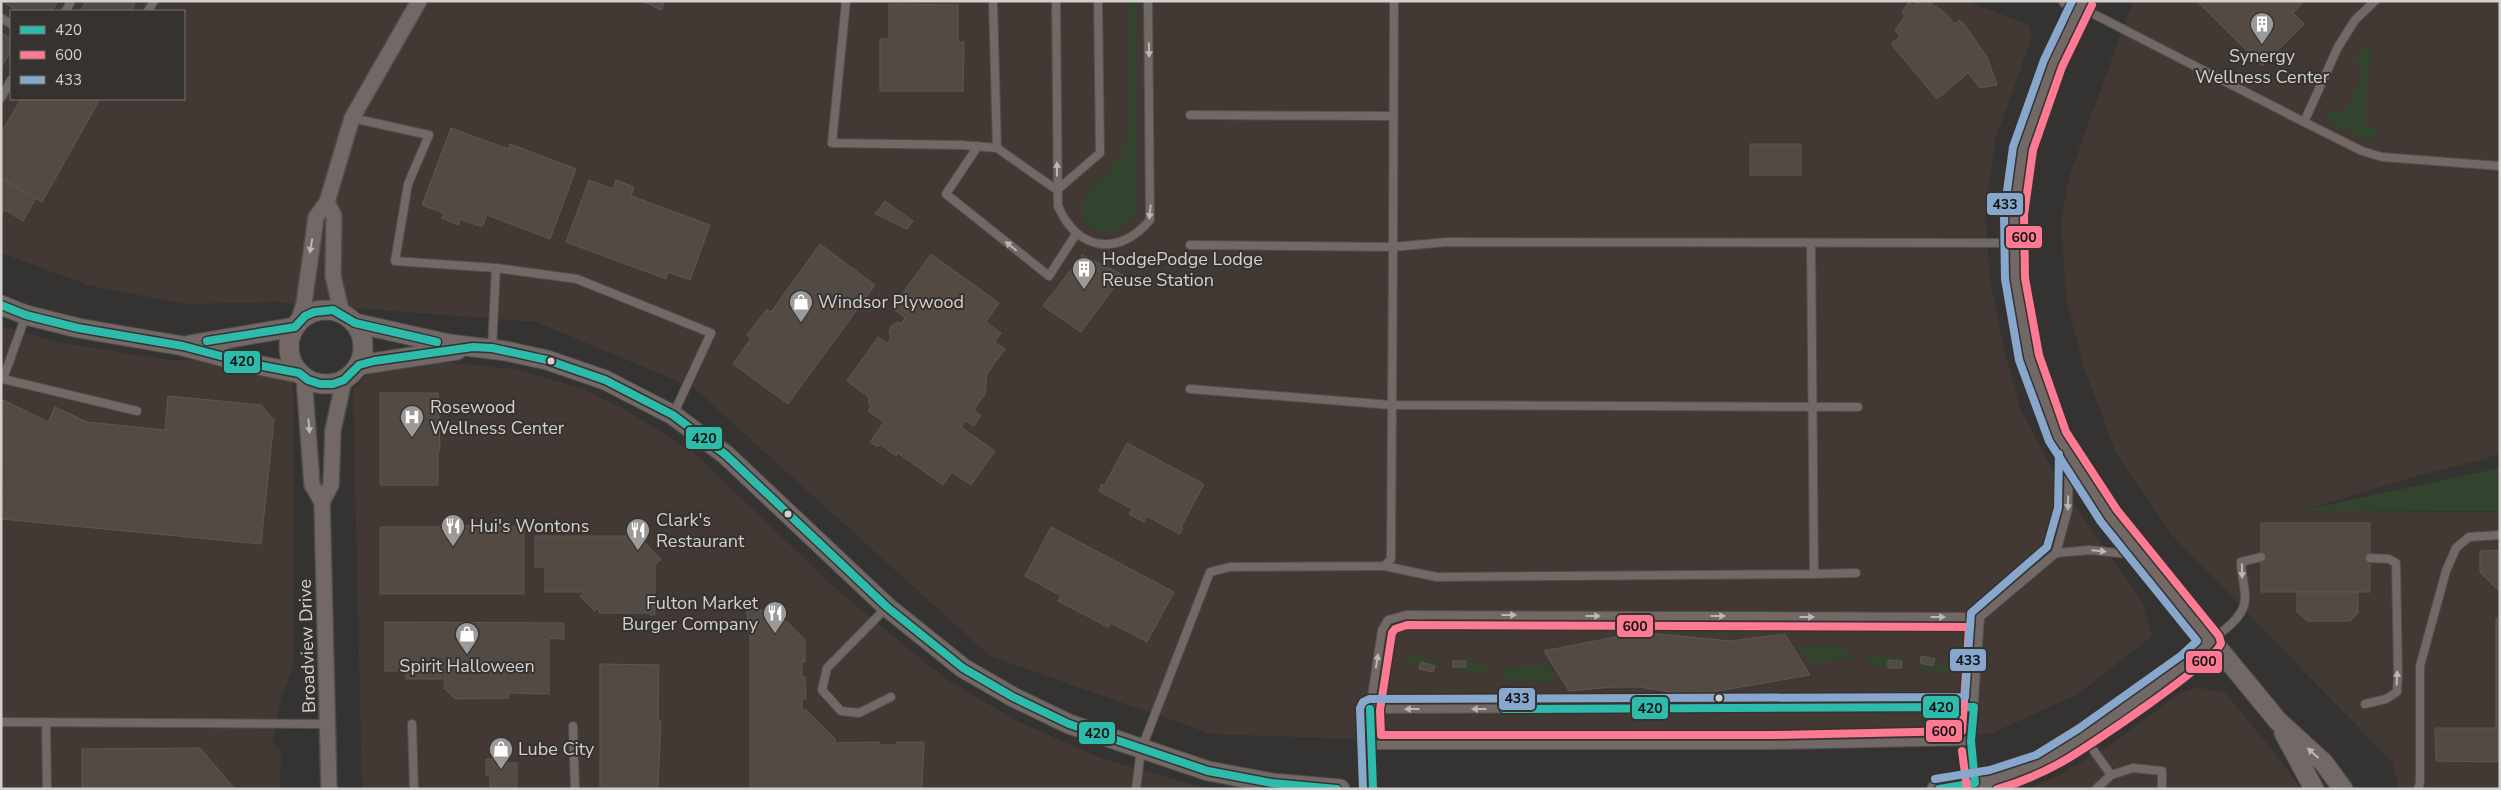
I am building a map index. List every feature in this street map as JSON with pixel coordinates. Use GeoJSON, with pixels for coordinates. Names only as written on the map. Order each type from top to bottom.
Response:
{"type":"FeatureCollection","features":[{"type":"Feature","properties":{"kind":"street"},"geometry":{"type":"LineString","coordinates":[[301,375],[292,363],[289,350],[290,338],[304,304],[316,217],[327,202],[352,118],[419,1]]}},
{"type":"Feature","properties":{"kind":"street"},"geometry":{"type":"LineString","coordinates":[[2077,3],[2053,63],[2023,148],[2014,214],[2015,279],[2029,358],[2057,436],[2108,516],[2278,721],[2324,763],[2343,789]]}},
{"type":"Feature","properties":{"kind":"street"},"geometry":{"type":"LineString","coordinates":[[1,305],[26,315],[78,328],[182,346],[301,375],[320,384],[333,384],[344,380],[359,365],[363,340],[348,318],[333,276],[334,216],[327,202]]}},
{"type":"Feature","properties":{"kind":"street"},"geometry":{"type":"LineString","coordinates":[[182,346],[296,325],[305,316],[323,310],[348,318],[482,348],[547,360],[605,380],[673,415],[726,455],[887,607],[963,668],[1014,697],[1069,724],[1208,772],[1272,783],[1340,789]]}},
{"type":"Feature","properties":{"kind":"street"},"geometry":{"type":"LineString","coordinates":[[359,365],[482,348]]}},
{"type":"Feature","properties":{"kind":"street","name":"Broadview Drive"},"geometry":{"type":"LineString","coordinates":[[301,375],[312,485],[322,502],[329,789]]}},
{"type":"Feature","properties":{"kind":"street","name":"Broadview Drive"},"geometry":{"type":"LineString","coordinates":[[322,502],[331,485],[333,430],[344,380]]}},
{"type":"Feature","properties":{"kind":"street"},"geometry":{"type":"LineString","coordinates":[[1937,789],[1992,780],[2040,764],[2084,737],[2188,664],[2211,642]]}},
{"type":"Feature","properties":{"kind":"street"},"geometry":{"type":"LineString","coordinates":[[2278,721],[2314,789]]}},
{"type":"Feature","properties":{"kind":"lane"},"geometry":{"type":"LineString","coordinates":[[846,1],[832,143],[997,148],[1057,190]]}},
{"type":"Feature","properties":{"kind":"lane"},"geometry":{"type":"LineString","coordinates":[[993,1],[997,148]]}},
{"type":"Feature","properties":{"kind":"lane"},"geometry":{"type":"LineString","coordinates":[[1056,1],[1058,206],[1064,221],[1076,234],[1090,242],[1107,244],[1124,241],[1139,233],[1150,220],[1148,1]]}},
{"type":"Feature","properties":{"kind":"lane"},"geometry":{"type":"LineString","coordinates":[[1057,190],[1100,153],[1098,1]]}},
{"type":"Feature","properties":{"kind":"lane"},"geometry":{"type":"LineString","coordinates":[[1384,566],[1391,560],[1394,1]]}},
{"type":"Feature","properties":{"kind":"lane"},"geometry":{"type":"LineString","coordinates":[[2304,122],[2338,47],[2355,20],[2375,1]]}},
{"type":"Feature","properties":{"kind":"lane"},"geometry":{"type":"LineString","coordinates":[[2077,3],[2362,151],[2382,157],[2500,166]]}},
{"type":"Feature","properties":{"kind":"lane"},"geometry":{"type":"LineString","coordinates":[[1,98],[10,82]]}},
{"type":"Feature","properties":{"kind":"lane"},"geometry":{"type":"LineString","coordinates":[[1190,115],[1393,116]]}},
{"type":"Feature","properties":{"kind":"lane"},"geometry":{"type":"LineString","coordinates":[[352,118],[429,135],[408,184],[395,261],[496,268],[577,279],[711,333],[673,415]]}},
{"type":"Feature","properties":{"kind":"lane"},"geometry":{"type":"LineString","coordinates":[[978,146],[946,194],[1049,276],[1076,234]]}},
{"type":"Feature","properties":{"kind":"lane"},"geometry":{"type":"LineString","coordinates":[[1190,245],[1393,247],[1447,242],[2014,242]]}},
{"type":"Feature","properties":{"kind":"lane"},"geometry":{"type":"LineString","coordinates":[[1811,242],[1814,407],[1814,574]]}},
{"type":"Feature","properties":{"kind":"lane"},"geometry":{"type":"LineString","coordinates":[[482,348],[496,268]]}},
{"type":"Feature","properties":{"kind":"lane"},"geometry":{"type":"LineString","coordinates":[[26,315],[2,379],[137,411]]}},
{"type":"Feature","properties":{"kind":"lane"},"geometry":{"type":"LineString","coordinates":[[1190,389],[1392,404],[1858,407]]}},
{"type":"Feature","properties":{"kind":"lane"},"geometry":{"type":"LineString","coordinates":[[1373,789],[1370,709],[1382,630],[1388,620],[1406,615],[1980,617],[2056,553],[2068,509],[2069,454]]}},
{"type":"Feature","properties":{"kind":"lane"},"geometry":{"type":"LineString","coordinates":[[2418,789],[2420,784],[2420,666],[2446,571],[2456,548],[2469,537],[2500,536]]}},
{"type":"Feature","properties":{"kind":"lane"},"geometry":{"type":"LineString","coordinates":[[2056,553],[2090,550],[2141,556]]}},
{"type":"Feature","properties":{"kind":"lane"},"geometry":{"type":"LineString","coordinates":[[2211,642],[2242,612],[2246,600],[2241,562],[2261,557]]}},
{"type":"Feature","properties":{"kind":"lane"},"geometry":{"type":"LineString","coordinates":[[2365,704],[2386,699],[2396,692],[2398,675],[2396,564],[2389,559],[2370,558]]}},
{"type":"Feature","properties":{"kind":"lane"},"geometry":{"type":"LineString","coordinates":[[1136,789],[1141,750],[1210,572],[1230,567],[1384,566],[1437,577],[1856,573]]}},
{"type":"Feature","properties":{"kind":"lane"},"geometry":{"type":"LineString","coordinates":[[887,607],[827,668],[822,690],[841,711],[860,713],[891,697]]}},
{"type":"Feature","properties":{"kind":"lane"},"geometry":{"type":"LineString","coordinates":[[1975,783],[1971,741],[1980,617]]}},
{"type":"Feature","properties":{"kind":"lane"},"geometry":{"type":"LineString","coordinates":[[1370,709],[1974,707]]}},
{"type":"Feature","properties":{"kind":"lane"},"geometry":{"type":"LineString","coordinates":[[1,722],[328,724]]}},
{"type":"Feature","properties":{"kind":"lane"},"geometry":{"type":"LineString","coordinates":[[46,722],[47,789]]}},
{"type":"Feature","properties":{"kind":"lane"},"geometry":{"type":"LineString","coordinates":[[412,724],[414,789],[422,789]]}},
{"type":"Feature","properties":{"kind":"lane"},"geometry":{"type":"LineString","coordinates":[[573,726],[575,789]]}},
{"type":"Feature","properties":{"kind":"lane"},"geometry":{"type":"LineString","coordinates":[[2084,737],[2112,775]]}},
{"type":"Feature","properties":{"kind":"lane"},"geometry":{"type":"LineString","coordinates":[[1371,745],[1773,745],[1971,741]]}},
{"type":"Feature","properties":{"kind":"lane"},"geometry":{"type":"LineString","coordinates":[[2096,789],[2112,775],[2133,768],[2162,770],[2162,789]]}},
{"type":"Feature","properties":{"kind":"shaded area"},"geometry":{"type":"Polygon","coordinates":[[[1,1],[1966,1],[2029,25],[2032,36],[1995,141],[1985,212],[1990,281],[2004,349],[2021,410],[2063,489],[2143,603],[2152,636],[2078,694],[1990,734],[1416,741],[1211,734],[990,656],[694,388],[536,322],[276,302],[185,304],[91,286],[1,253],[1,1]]]}},
{"type":"Feature","properties":{"kind":"shaded area"},"geometry":{"type":"Polygon","coordinates":[[[2133,1],[2500,1],[2500,453],[2485,459],[2416,476],[2301,511],[2500,512],[2500,789],[2399,789],[2392,762],[2171,534],[2116,453],[2084,367],[2067,304],[2061,224],[2069,177],[2133,1]]]}},
{"type":"Feature","properties":{"kind":"shaded area"},"geometry":{"type":"Polygon","coordinates":[[[1,326],[60,343],[172,360],[281,361],[292,373],[294,408],[293,667],[279,704],[273,742],[281,752],[280,789],[1,789],[1,326]]]}},
{"type":"Feature","properties":{"kind":"shaded area"},"geometry":{"type":"Polygon","coordinates":[[[419,360],[515,369],[583,389],[626,410],[694,453],[836,589],[944,678],[1017,721],[1103,759],[1209,789],[362,789],[353,389],[374,368],[419,360]]]}},
{"type":"Feature","properties":{"kind":"shaded area"},"geometry":{"type":"Polygon","coordinates":[[[2196,687],[2222,692],[2227,695],[2278,757],[2301,789],[2027,789],[2059,775],[2112,744],[2178,694],[2196,687]]]}},
{"type":"Feature","properties":{"kind":"green space"},"geometry":{"type":"Polygon","coordinates":[[[1129,1],[1137,1],[1136,208],[1133,216],[1122,227],[1107,232],[1092,228],[1085,222],[1082,204],[1089,190],[1114,165],[1123,149],[1126,138],[1129,120],[1129,1]]]}},
{"type":"Feature","properties":{"kind":"green space"},"geometry":{"type":"Polygon","coordinates":[[[2365,45],[2371,47],[2364,126],[2377,128],[2375,138],[2371,141],[2330,123],[2328,115],[2330,108],[2344,114],[2365,70],[2353,63],[2365,45]]]}},
{"type":"Feature","properties":{"kind":"green space"},"geometry":{"type":"Polygon","coordinates":[[[2500,468],[2500,511],[2299,511],[2500,468]]]}},
{"type":"Feature","properties":{"kind":"green space"},"geometry":{"type":"Polygon","coordinates":[[[1797,646],[1845,646],[1853,659],[1808,663],[1797,646]]]}},
{"type":"Feature","properties":{"kind":"green space"},"geometry":{"type":"Polygon","coordinates":[[[1864,654],[1904,659],[1903,661],[1888,660],[1888,667],[1873,666],[1864,654]]]}},
{"type":"Feature","properties":{"kind":"green space"},"geometry":{"type":"Polygon","coordinates":[[[1406,655],[1439,660],[1435,666],[1421,662],[1420,667],[1404,663],[1406,655]]]}},
{"type":"Feature","properties":{"kind":"green space"},"geometry":{"type":"Polygon","coordinates":[[[1934,660],[1950,665],[1949,673],[1916,668],[1919,663],[1933,666],[1934,660]]]}},
{"type":"Feature","properties":{"kind":"green space"},"geometry":{"type":"Polygon","coordinates":[[[1466,661],[1481,662],[1490,674],[1450,669],[1466,667],[1466,661]]]}},
{"type":"Feature","properties":{"kind":"green space"},"geometry":{"type":"Polygon","coordinates":[[[1546,665],[1557,682],[1509,681],[1501,669],[1546,665]]]}},
{"type":"Feature","properties":{"kind":"building"},"geometry":{"type":"Polygon","coordinates":[[[1,1],[58,1],[53,10],[16,10],[1,1]]]}},
{"type":"Feature","properties":{"kind":"building"},"geometry":{"type":"Polygon","coordinates":[[[86,1],[136,1],[132,10],[82,10],[86,1]]]}},
{"type":"Feature","properties":{"kind":"building"},"geometry":{"type":"Polygon","coordinates":[[[643,1],[665,1],[661,10],[643,1]]]}},
{"type":"Feature","properties":{"kind":"building"},"geometry":{"type":"Polygon","coordinates":[[[1916,1],[1927,1],[1944,12],[1955,24],[1959,20],[1964,24],[1987,57],[1997,85],[1980,88],[1968,73],[1937,99],[1891,44],[1900,36],[1895,30],[1905,16],[1902,12],[1909,2],[1914,6],[1916,1]]]}},
{"type":"Feature","properties":{"kind":"building","name":"Synergy Wellness Center"},"geometry":{"type":"Polygon","coordinates":[[[2197,1],[2304,1],[2293,13],[2304,24],[2262,66],[2197,1]]]}},
{"type":"Feature","properties":{"kind":"building"},"geometry":{"type":"Polygon","coordinates":[[[889,4],[958,5],[958,42],[964,42],[963,91],[880,91],[880,39],[889,39],[889,4]]]}},
{"type":"Feature","properties":{"kind":"building"},"geometry":{"type":"Polygon","coordinates":[[[1,33],[10,38],[10,53],[1,68],[1,33]]]}},
{"type":"Feature","properties":{"kind":"building"},"geometry":{"type":"Polygon","coordinates":[[[20,100],[99,100],[42,202],[1,178],[1,133],[20,100]]]}},
{"type":"Feature","properties":{"kind":"building"},"geometry":{"type":"Polygon","coordinates":[[[451,128],[508,149],[510,144],[576,169],[550,239],[487,215],[482,227],[460,219],[458,225],[442,218],[444,213],[422,205],[451,128]]]}},
{"type":"Feature","properties":{"kind":"building"},"geometry":{"type":"Polygon","coordinates":[[[1750,144],[1801,144],[1801,175],[1750,175],[1750,144]]]}},
{"type":"Feature","properties":{"kind":"building"},"geometry":{"type":"Polygon","coordinates":[[[1,178],[36,198],[23,221],[5,210],[1,213],[1,178]]]}},
{"type":"Feature","properties":{"kind":"building"},"geometry":{"type":"Polygon","coordinates":[[[589,180],[613,189],[616,180],[634,187],[631,196],[710,225],[690,280],[668,272],[666,279],[566,242],[589,180]]]}},
{"type":"Feature","properties":{"kind":"building"},"geometry":{"type":"Polygon","coordinates":[[[885,201],[913,221],[907,229],[875,214],[885,201]]]}},
{"type":"Feature","properties":{"kind":"building","name":"Windsor Plywood"},"geometry":{"type":"Polygon","coordinates":[[[820,244],[875,285],[788,404],[733,364],[751,338],[747,335],[767,309],[771,312],[820,244]]]}},
{"type":"Feature","properties":{"kind":"building"},"geometry":{"type":"Polygon","coordinates":[[[931,254],[999,303],[986,322],[1001,333],[995,342],[1005,349],[987,374],[985,394],[974,410],[981,416],[974,426],[966,421],[961,427],[995,451],[971,485],[952,472],[943,485],[898,453],[896,456],[880,444],[878,447],[870,442],[884,422],[868,411],[871,407],[868,401],[870,398],[847,381],[878,337],[887,343],[891,338],[889,332],[891,326],[898,322],[902,323],[905,318],[892,308],[931,254]]]}},
{"type":"Feature","properties":{"kind":"building","name":"HodgePodge Lodge Reuse Station"},"geometry":{"type":"Polygon","coordinates":[[[1082,255],[1123,275],[1081,332],[1043,306],[1082,255]]]}},
{"type":"Feature","properties":{"kind":"building"},"geometry":{"type":"Polygon","coordinates":[[[380,393],[438,393],[440,450],[438,450],[438,485],[380,485],[380,393]]]}},
{"type":"Feature","properties":{"kind":"building"},"geometry":{"type":"Polygon","coordinates":[[[168,396],[261,405],[274,420],[261,544],[1,519],[3,400],[48,422],[55,407],[87,422],[165,430],[168,396]]]}},
{"type":"Feature","properties":{"kind":"building"},"geometry":{"type":"Polygon","coordinates":[[[1127,443],[1204,484],[1181,527],[1183,528],[1180,534],[1146,516],[1144,522],[1129,514],[1132,509],[1099,491],[1102,484],[1104,486],[1127,443]]]}},
{"type":"Feature","properties":{"kind":"building"},"geometry":{"type":"Polygon","coordinates":[[[2261,523],[2370,523],[2370,592],[2261,592],[2261,523]]]}},
{"type":"Feature","properties":{"kind":"building"},"geometry":{"type":"Polygon","coordinates":[[[440,525],[524,527],[524,594],[380,594],[380,527],[440,527],[440,525]]]}},
{"type":"Feature","properties":{"kind":"building"},"geometry":{"type":"Polygon","coordinates":[[[1051,527],[1174,592],[1147,642],[1111,623],[1108,627],[1058,601],[1061,596],[1025,576],[1051,527]]]}},
{"type":"Feature","properties":{"kind":"building"},"geometry":{"type":"Polygon","coordinates":[[[632,530],[661,559],[655,565],[655,615],[650,615],[650,613],[599,613],[599,607],[595,611],[580,596],[585,592],[545,592],[545,567],[535,567],[535,536],[626,536],[632,530]]]}},
{"type":"Feature","properties":{"kind":"building"},"geometry":{"type":"Polygon","coordinates":[[[2500,550],[2500,592],[2480,572],[2480,551],[2500,550]]]}},
{"type":"Feature","properties":{"kind":"building"},"geometry":{"type":"Polygon","coordinates":[[[2297,592],[2358,592],[2358,613],[2350,621],[2307,621],[2297,612],[2297,592]]]}},
{"type":"Feature","properties":{"kind":"building"},"geometry":{"type":"Polygon","coordinates":[[[747,610],[775,610],[805,640],[805,662],[802,662],[802,677],[805,677],[806,699],[802,699],[802,713],[805,709],[836,740],[833,743],[880,742],[880,745],[897,745],[897,742],[924,742],[922,789],[750,789],[750,631],[748,632],[747,610]]]}},
{"type":"Feature","properties":{"kind":"building"},"geometry":{"type":"Polygon","coordinates":[[[2500,615],[2500,762],[2436,761],[2435,728],[2496,728],[2496,619],[2500,615]]]}},
{"type":"Feature","properties":{"kind":"building","name":"Spirit Halloween"},"geometry":{"type":"Polygon","coordinates":[[[385,622],[564,623],[564,639],[549,638],[549,694],[509,693],[509,698],[455,699],[444,688],[445,679],[406,679],[406,671],[385,671],[385,622]]]}},
{"type":"Feature","properties":{"kind":"building"},"geometry":{"type":"Polygon","coordinates":[[[1640,632],[1730,641],[1785,634],[1810,675],[1706,693],[1684,694],[1638,687],[1569,691],[1544,651],[1640,632]]]}},
{"type":"Feature","properties":{"kind":"building"},"geometry":{"type":"Polygon","coordinates":[[[1921,656],[1935,659],[1933,666],[1920,663],[1921,656]]]}},
{"type":"Feature","properties":{"kind":"building"},"geometry":{"type":"Polygon","coordinates":[[[1888,660],[1902,661],[1902,668],[1888,668],[1888,660]]]}},
{"type":"Feature","properties":{"kind":"building"},"geometry":{"type":"Polygon","coordinates":[[[1453,661],[1466,661],[1466,667],[1453,667],[1453,661]]]}},
{"type":"Feature","properties":{"kind":"building"},"geometry":{"type":"Polygon","coordinates":[[[1421,662],[1435,666],[1433,672],[1419,669],[1421,662]]]}},
{"type":"Feature","properties":{"kind":"building"},"geometry":{"type":"Polygon","coordinates":[[[600,664],[659,665],[658,720],[661,720],[658,789],[600,789],[600,664]]]}},
{"type":"Feature","properties":{"kind":"building"},"geometry":{"type":"Polygon","coordinates":[[[200,748],[235,789],[82,789],[82,749],[200,748]]]}},
{"type":"Feature","properties":{"kind":"building","name":"Lube City"},"geometry":{"type":"Polygon","coordinates":[[[486,759],[497,759],[497,763],[517,763],[517,789],[490,789],[490,776],[486,776],[486,759]]]}},
{"type":"Feature","properties":{"kind":"transit line","name":"433"},"geometry":{"type":"LineString","coordinates":[[1935,779],[1990,770],[2036,755],[2078,729],[2182,655],[2197,641],[2101,522],[2049,441],[2019,360],[2005,279],[2004,213],[2013,147],[2044,60],[2072,1]]}},
{"type":"Feature","properties":{"kind":"transit line","name":"600"},"geometry":{"type":"LineString","coordinates":[[1997,789],[2045,771],[2095,741],[2148,705],[2197,668],[2214,653],[2221,643],[2219,636],[2117,510],[2066,432],[2039,355],[2025,278],[2024,215],[2033,150],[2062,67],[2092,5]]}},
{"type":"Feature","properties":{"kind":"transit line","name":"420"},"geometry":{"type":"LineString","coordinates":[[1,305],[26,315],[78,328],[183,346],[247,363],[299,373],[308,380],[320,384],[333,384],[344,380],[359,365],[374,361],[473,347],[492,348],[547,360],[605,380],[673,415],[726,455],[887,607],[963,668],[1013,697],[1069,724],[1208,771],[1272,783],[1337,789]]}},
{"type":"Feature","properties":{"kind":"transit line","name":"420"},"geometry":{"type":"LineString","coordinates":[[207,341],[295,327],[305,316],[314,312],[333,310],[355,323],[437,342]]}},
{"type":"Feature","properties":{"kind":"transit line","name":"433"},"geometry":{"type":"LineString","coordinates":[[1363,789],[1360,708],[1363,702],[1369,699],[1965,697],[1971,613],[2047,547],[2058,508],[2059,454]]}},
{"type":"Feature","properties":{"kind":"transit line","name":"600"},"geometry":{"type":"LineString","coordinates":[[1407,625],[1969,627],[1962,731],[1773,735],[1381,735],[1380,710],[1392,633],[1395,629],[1407,625]]}},
{"type":"Feature","properties":{"kind":"transit line","name":"420"},"geometry":{"type":"LineString","coordinates":[[1504,709],[1974,707],[1971,741],[1975,783],[1939,789]]}},
{"type":"Feature","properties":{"kind":"transit line","name":"420"},"geometry":{"type":"LineString","coordinates":[[1370,709],[1373,789]]}},
{"type":"Feature","properties":{"kind":"transit line","name":"600"},"geometry":{"type":"LineString","coordinates":[[1962,751],[1967,789]]}},
{"type":"Feature","properties":{"kind":"place","name":"Synergy Wellness Center"},"geometry":{"type":"Point","coordinates":[2262,45]}},
{"type":"Feature","properties":{"kind":"place","name":"HodgePodge Lodge Reuse Station"},"geometry":{"type":"Point","coordinates":[1084,290]}},
{"type":"Feature","properties":{"kind":"place","name":"Windsor Plywood"},"geometry":{"type":"Point","coordinates":[801,323]}},
{"type":"Feature","properties":{"kind":"place","name":"Rosewood Wellness Center"},"geometry":{"type":"Point","coordinates":[412,438]}},
{"type":"Feature","properties":{"kind":"place","name":"Hui's Wontons"},"geometry":{"type":"Point","coordinates":[453,547]}},
{"type":"Feature","properties":{"kind":"place","name":"Clark's Restaurant"},"geometry":{"type":"Point","coordinates":[638,551]}},
{"type":"Feature","properties":{"kind":"place","name":"Fulton Market Burger Company"},"geometry":{"type":"Point","coordinates":[775,634]}},
{"type":"Feature","properties":{"kind":"place","name":"Spirit Halloween"},"geometry":{"type":"Point","coordinates":[467,655]}},
{"type":"Feature","properties":{"kind":"place","name":"Lube City"},"geometry":{"type":"Point","coordinates":[501,770]}}]}
